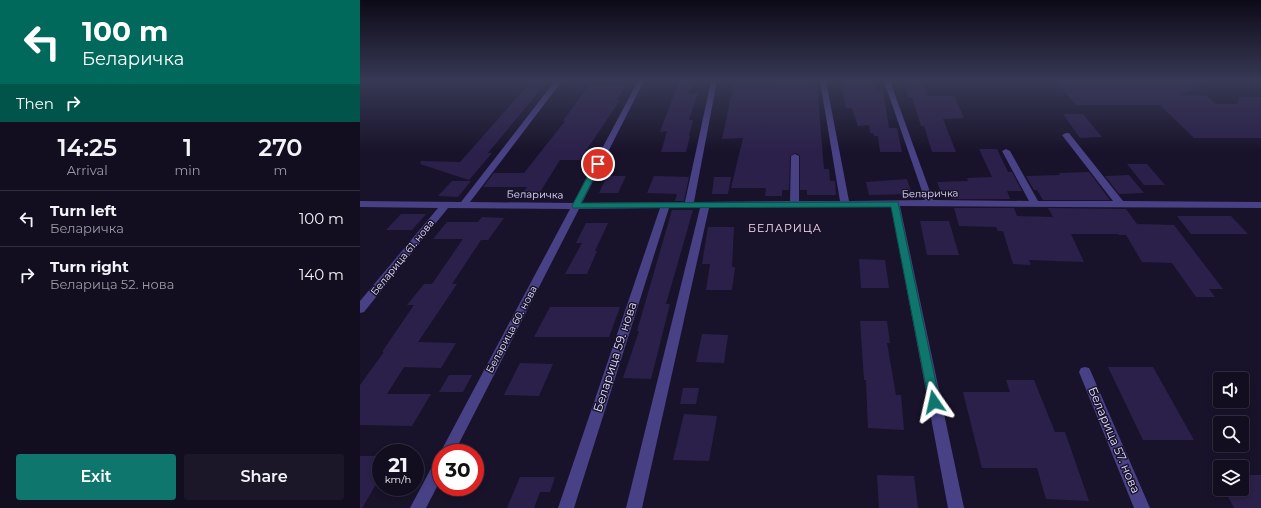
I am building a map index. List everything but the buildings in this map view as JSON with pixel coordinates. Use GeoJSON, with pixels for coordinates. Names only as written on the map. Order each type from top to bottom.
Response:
{"type":"FeatureCollection","features":[{"type":"Feature","properties":{"kind":"street"},"geometry":{"type":"LineString","coordinates":[[463,205],[540,105]]}},
{"type":"Feature","properties":{"kind":"street","name":"Беларица 60. нова"},"geometry":{"type":"LineString","coordinates":[[452,444],[629,105]]}},
{"type":"Feature","properties":{"kind":"street"},"geometry":{"type":"LineString","coordinates":[[689,206],[709,105]]}},
{"type":"Feature","properties":{"kind":"street"},"geometry":{"type":"LineString","coordinates":[[827,105],[845,204]]}},
{"type":"Feature","properties":{"kind":"street"},"geometry":{"type":"LineString","coordinates":[[895,105],[930,203]]}},
{"type":"Feature","properties":{"kind":"street"},"geometry":{"type":"LineString","coordinates":[[1066,135],[1121,205]]}},
{"type":"Feature","properties":{"kind":"street"},"geometry":{"type":"LineString","coordinates":[[1006,150],[1035,203]]}},
{"type":"Feature","properties":{"kind":"street"},"geometry":{"type":"LineString","coordinates":[[794,205],[795,156]]}},
{"type":"Feature","properties":{"kind":"street","name":"Беларичка"},"geometry":{"type":"LineString","coordinates":[[360,204],[576,206],[930,203],[1261,205]]}},
{"type":"Feature","properties":{"kind":"street"},"geometry":{"type":"LineString","coordinates":[[895,204],[956,508]]}},
{"type":"Feature","properties":{"kind":"street","name":"Беларица 61. нова"},"geometry":{"type":"LineString","coordinates":[[360,309],[445,205]]}},
{"type":"Feature","properties":{"kind":"street"},"geometry":{"type":"LineString","coordinates":[[634,508],[705,205]]}},
{"type":"Feature","properties":{"kind":"street","name":"Беларица 59. нова"},"geometry":{"type":"LineString","coordinates":[[566,508],[665,206]]}},
{"type":"Feature","properties":{"kind":"street","name":"Беларица 57. нова"},"geometry":{"type":"LineString","coordinates":[[1085,372],[1142,508]]}},
{"type":"Feature","properties":{"kind":"street"},"geometry":{"type":"LineString","coordinates":[[418,508],[432,481]]}},
{"type":"Feature","properties":{"kind":"district","name":"БЕЛАРИЦА"},"geometry":{"type":"Point","coordinates":[785,228]}},
{"type":"Feature","properties":{"kind":"route"},"geometry":{"type":"LineString","coordinates":[[598,164],[576,206],[895,204],[934,402]]}}]}
